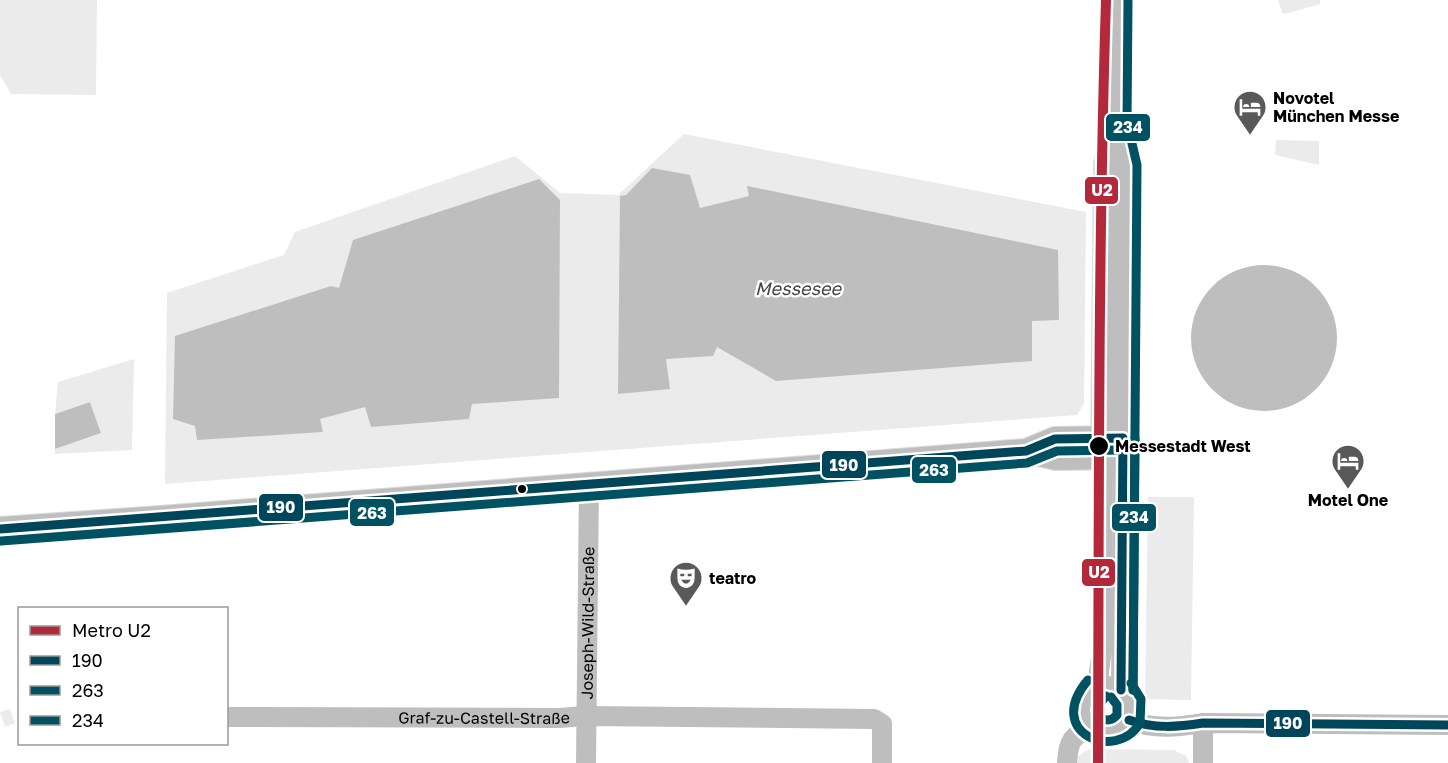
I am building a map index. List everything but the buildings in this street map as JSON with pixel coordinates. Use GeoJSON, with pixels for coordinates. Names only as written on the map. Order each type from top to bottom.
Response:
{"type":"FeatureCollection","features":[{"type":"Feature","properties":{"kind":"main road"},"geometry":{"type":"LineString","coordinates":[[5,533],[1026,451],[1056,458],[1113,448],[1106,164],[1115,123],[1116,0]]}},
{"type":"Feature","properties":{"kind":"street"},"geometry":{"type":"LineString","coordinates":[[1096,688],[1110,686],[1121,690],[1129,701],[1129,720],[1110,733],[1091,726],[1085,717],[1084,705],[1096,688],[1102,649],[1113,448]]}},
{"type":"Feature","properties":{"kind":"street"},"geometry":{"type":"LineString","coordinates":[[1113,448],[1121,690]]}},
{"type":"Feature","properties":{"kind":"street","name":"Joseph-Wild-Straße"},"geometry":{"type":"LineString","coordinates":[[585,763],[589,485]]}},
{"type":"Feature","properties":{"kind":"street","name":"Graf-zu-Castell-Straße"},"geometry":{"type":"LineString","coordinates":[[228,717],[559,718],[586,716],[874,719],[882,724],[882,763]]}},
{"type":"Feature","properties":{"kind":"street"},"geometry":{"type":"LineString","coordinates":[[1129,720],[1152,726],[1169,727],[1203,723],[1448,724]]}},
{"type":"Feature","properties":{"kind":"street"},"geometry":{"type":"LineString","coordinates":[[1203,723],[1203,763]]}},
{"type":"Feature","properties":{"kind":"street"},"geometry":{"type":"LineString","coordinates":[[1067,763],[1070,742],[1091,726]]}},
{"type":"Feature","properties":{"kind":"shaded area"},"geometry":{"type":"Polygon","coordinates":[[[0,0],[97,0],[96,95],[11,94],[0,75],[0,0]]]}},
{"type":"Feature","properties":{"kind":"shaded area"},"geometry":{"type":"Polygon","coordinates":[[[1278,0],[1320,0],[1320,4],[1285,14],[1282,13],[1278,0]]]}},
{"type":"Feature","properties":{"kind":"shaded area"},"geometry":{"type":"Polygon","coordinates":[[[684,134],[1086,212],[1084,404],[1077,415],[165,484],[167,293],[284,255],[295,232],[515,156],[560,193],[618,195],[684,134]]]}},
{"type":"Feature","properties":{"kind":"shaded area"},"geometry":{"type":"Polygon","coordinates":[[[1276,140],[1319,141],[1319,165],[1275,155],[1276,140]]]}},
{"type":"Feature","properties":{"kind":"shaded area"},"geometry":{"type":"Polygon","coordinates":[[[134,359],[132,450],[55,454],[55,449],[101,433],[90,402],[55,414],[58,382],[134,359]]]}},
{"type":"Feature","properties":{"kind":"shaded area"},"geometry":{"type":"Polygon","coordinates":[[[1148,497],[1194,497],[1191,700],[1145,699],[1148,497]]]}},
{"type":"Feature","properties":{"kind":"shaded area"},"geometry":{"type":"Polygon","coordinates":[[[10,709],[15,723],[5,727],[0,712],[10,709]]]}},
{"type":"Feature","properties":{"kind":"shaded area"},"geometry":{"type":"Polygon","coordinates":[[[1089,749],[1174,750],[1186,756],[1189,763],[1074,763],[1078,756],[1089,749]]]}},
{"type":"Feature","properties":{"kind":"water","name":"Messesee"},"geometry":{"type":"Polygon","coordinates":[[[652,168],[690,175],[700,208],[749,196],[747,186],[1058,250],[1059,320],[1032,321],[1032,361],[776,381],[717,347],[713,356],[666,359],[670,389],[618,394],[620,196],[626,195],[652,168]]]}},
{"type":"Feature","properties":{"kind":"water"},"geometry":{"type":"Polygon","coordinates":[[[539,179],[560,200],[559,398],[472,404],[469,419],[371,427],[365,407],[320,419],[323,432],[197,440],[195,426],[173,419],[175,336],[331,286],[339,288],[353,240],[539,179]]]}},
{"type":"Feature","properties":{"kind":"water"},"geometry":{"type":"Polygon","coordinates":[[[1264,265],[1292,271],[1315,287],[1331,310],[1337,338],[1331,366],[1315,389],[1292,405],[1264,411],[1236,405],[1213,389],[1197,366],[1191,338],[1197,310],[1213,287],[1236,271],[1264,265]]]}},
{"type":"Feature","properties":{"kind":"water"},"geometry":{"type":"Polygon","coordinates":[[[90,402],[101,433],[55,449],[55,414],[90,402]]]}},
{"type":"Feature","properties":{"kind":"metro line","name":"U2"},"geometry":{"type":"LineString","coordinates":[[1098,763],[1100,286],[1106,0]]}},
{"type":"Feature","properties":{"kind":"transit line","name":"234"},"geometry":{"type":"LineString","coordinates":[[1128,0],[1127,122],[1137,165],[1133,690]]}},
{"type":"Feature","properties":{"kind":"transit line","name":"190"},"geometry":{"type":"LineString","coordinates":[[0,529],[1026,451],[1055,439],[1123,438]]}},
{"type":"Feature","properties":{"kind":"transit line","name":"190"},"geometry":{"type":"LineString","coordinates":[[1121,690],[1123,438]]}},
{"type":"Feature","properties":{"kind":"transit line","name":"263"},"geometry":{"type":"LineString","coordinates":[[1133,690],[1135,438]]}},
{"type":"Feature","properties":{"kind":"transit line","name":"263"},"geometry":{"type":"LineString","coordinates":[[1,541],[1027,463],[1057,451],[1123,450]]}},
{"type":"Feature","properties":{"kind":"transit line","name":"263"},"geometry":{"type":"LineString","coordinates":[[1088,680],[1076,699],[1074,715],[1078,727],[1088,736],[1101,741],[1115,741],[1129,735],[1140,723],[1141,699],[1131,683]]}},
{"type":"Feature","properties":{"kind":"transit line","name":"234"},"geometry":{"type":"LineString","coordinates":[[1106,696],[1097,710],[1100,717],[1105,720],[1117,715],[1117,705],[1111,697]]}},
{"type":"Feature","properties":{"kind":"transit line","name":"190"},"geometry":{"type":"LineString","coordinates":[[1129,720],[1148,725],[1166,726],[1203,723],[1448,725]]}},
{"type":"Feature","properties":{"kind":"place","name":"Novotel München Messe"},"geometry":{"type":"Point","coordinates":[1250,136]}},
{"type":"Feature","properties":{"kind":"place","name":"Messestadt West"},"geometry":{"type":"Point","coordinates":[1099,446]}},
{"type":"Feature","properties":{"kind":"place","name":"Motel One"},"geometry":{"type":"Point","coordinates":[1348,490]}},
{"type":"Feature","properties":{"kind":"place","name":"teatro"},"geometry":{"type":"Point","coordinates":[686,607]}}]}
